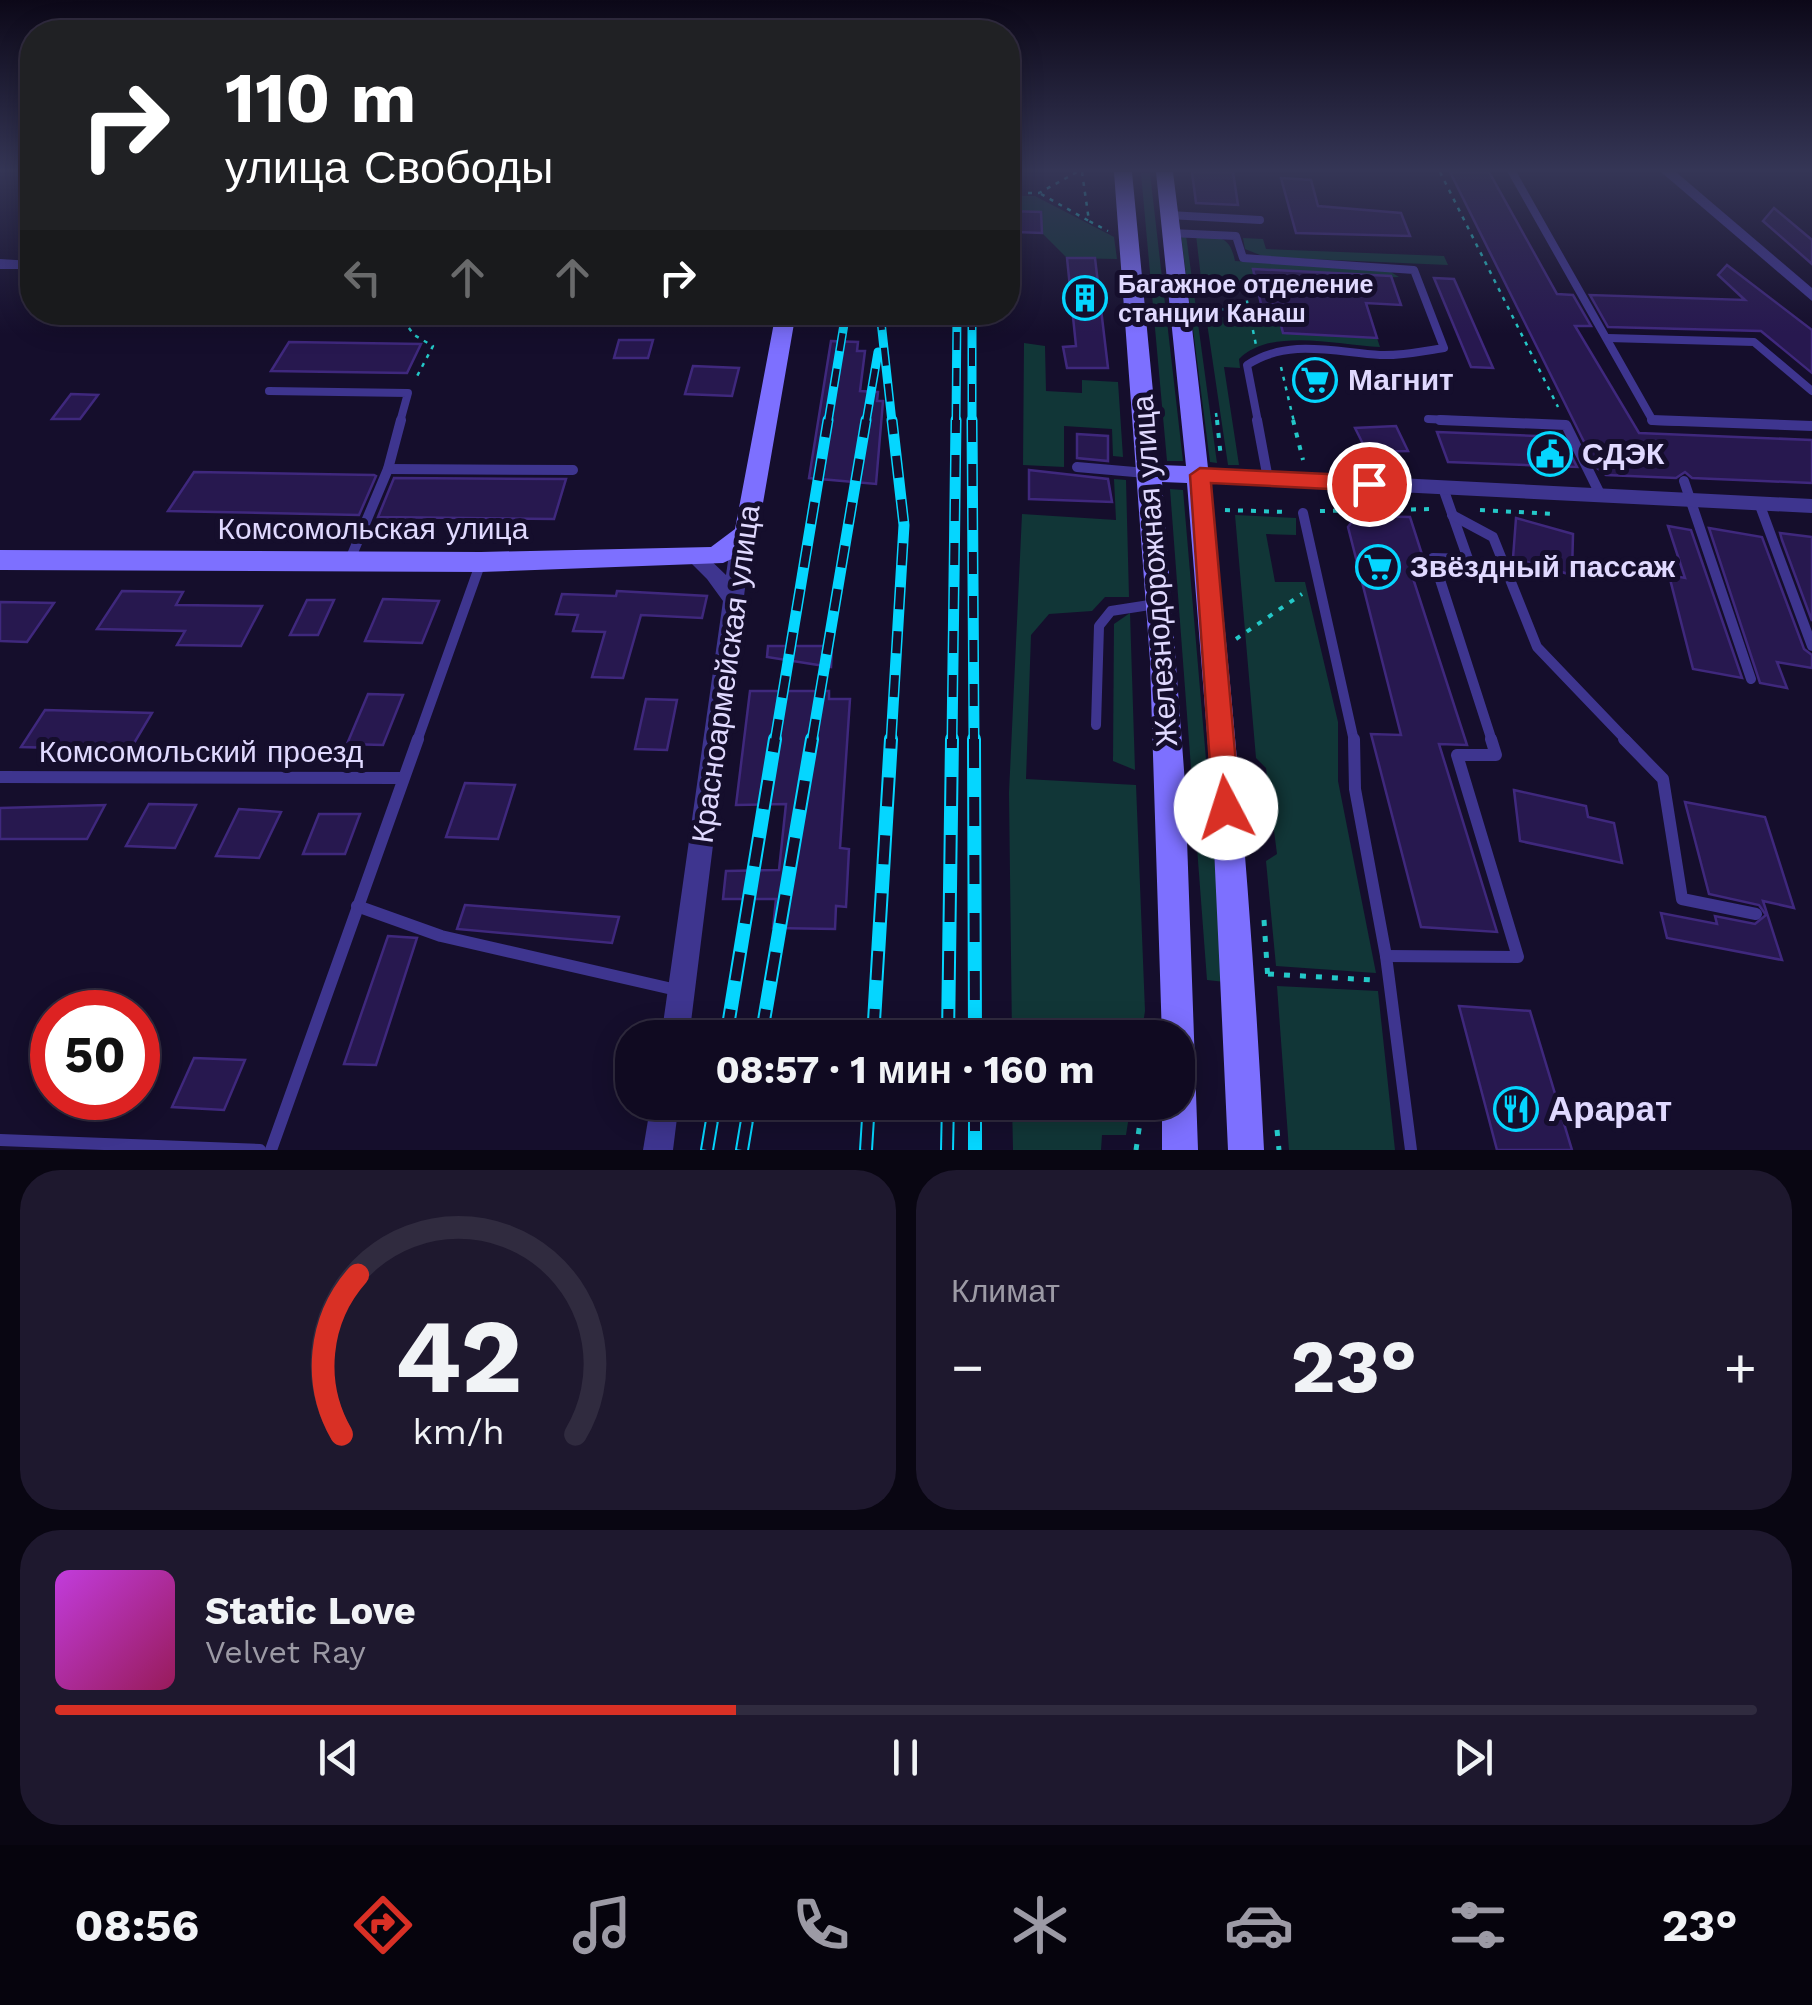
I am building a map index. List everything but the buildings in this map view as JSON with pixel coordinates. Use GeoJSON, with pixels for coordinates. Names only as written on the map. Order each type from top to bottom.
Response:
{"type":"FeatureCollection","features":[{"type":"Feature","properties":{"kind":"main road","name":"Железнодорожная улица"},"geometry":{"type":"LineString","coordinates":[[1129,226],[1151,473],[1180,1005],[1180,1150]]}},
{"type":"Feature","properties":{"kind":"main road","name":"Железнодорожная улица"},"geometry":{"type":"LineString","coordinates":[[1170,226],[1200,475],[1242,1010],[1246,1150]]}},
{"type":"Feature","properties":{"kind":"main road","name":"Красноармейская улица"},"geometry":{"type":"LineString","coordinates":[[741,540],[783,325]]}},
{"type":"Feature","properties":{"kind":"main road"},"geometry":{"type":"LineString","coordinates":[[1151,473],[1200,475]]}},
{"type":"Feature","properties":{"kind":"main road","name":"Комсомольская улица"},"geometry":{"type":"LineString","coordinates":[[0,560],[697,559],[720,554],[741,540]]}},
{"type":"Feature","properties":{"kind":"street"},"geometry":{"type":"LineString","coordinates":[[1729,226],[1812,296]]}},
{"type":"Feature","properties":{"kind":"street"},"geometry":{"type":"LineString","coordinates":[[1200,475],[1812,506]]}},
{"type":"Feature","properties":{"kind":"street","name":"Красноармейская улица"},"geometry":{"type":"LineString","coordinates":[[678,1020],[741,540]]}},
{"type":"Feature","properties":{"kind":"street"},"geometry":{"type":"LineString","coordinates":[[697,559],[714,573],[733,600]]}},
{"type":"Feature","properties":{"kind":"street"},"geometry":{"type":"LineString","coordinates":[[658,1150],[663,1120]]}},
{"type":"Feature","properties":{"kind":"lane"},"geometry":{"type":"LineString","coordinates":[[1179,226],[1236,236],[1243,258],[1414,270],[1444,348],[1397,355],[1278,350],[1258,356],[1247,365],[1268,479]]}},
{"type":"Feature","properties":{"kind":"lane"},"geometry":{"type":"LineString","coordinates":[[1543,226],[1659,431]]}},
{"type":"Feature","properties":{"kind":"lane"},"geometry":{"type":"LineString","coordinates":[[1608,338],[1754,342],[1812,392]]}},
{"type":"Feature","properties":{"kind":"lane"},"geometry":{"type":"LineString","coordinates":[[268,390],[408,393],[388,470],[348,562]]}},
{"type":"Feature","properties":{"kind":"lane"},"geometry":{"type":"LineString","coordinates":[[1428,419],[1566,425],[1601,496]]}},
{"type":"Feature","properties":{"kind":"lane"},"geometry":{"type":"LineString","coordinates":[[1653,421],[1812,426]]}},
{"type":"Feature","properties":{"kind":"lane"},"geometry":{"type":"LineString","coordinates":[[1077,467],[1151,473]]}},
{"type":"Feature","properties":{"kind":"lane"},"geometry":{"type":"LineString","coordinates":[[388,470],[573,470]]}},
{"type":"Feature","properties":{"kind":"lane"},"geometry":{"type":"LineString","coordinates":[[1684,481],[1751,679]]}},
{"type":"Feature","properties":{"kind":"lane"},"geometry":{"type":"LineString","coordinates":[[1386,956],[1518,957],[1456,754],[1496,755],[1433,558],[1468,559],[1443,488]]}},
{"type":"Feature","properties":{"kind":"lane"},"geometry":{"type":"LineString","coordinates":[[1759,503],[1812,646]]}},
{"type":"Feature","properties":{"kind":"lane"},"geometry":{"type":"LineString","coordinates":[[1452,512],[1492,537],[1537,647],[1662,780],[1682,899],[1756,914]]}},
{"type":"Feature","properties":{"kind":"lane"},"geometry":{"type":"LineString","coordinates":[[1303,513],[1354,730],[1356,789],[1386,956],[1411,1150]]}},
{"type":"Feature","properties":{"kind":"lane"},"geometry":{"type":"LineString","coordinates":[[271,1150],[481,562]]}},
{"type":"Feature","properties":{"kind":"lane"},"geometry":{"type":"LineString","coordinates":[[1096,725],[1099,626],[1111,612],[1157,604]]}},
{"type":"Feature","properties":{"kind":"lane","name":"Комсомольский проезд"},"geometry":{"type":"LineString","coordinates":[[0,777],[403,778]]}},
{"type":"Feature","properties":{"kind":"lane"},"geometry":{"type":"LineString","coordinates":[[357,906],[441,936],[682,992]]}},
{"type":"Feature","properties":{"kind":"lane"},"geometry":{"type":"LineString","coordinates":[[0,1140],[260,1150]]}},
{"type":"Feature","properties":{"kind":"path"},"geometry":{"type":"LineString","coordinates":[[1098,226],[1119,236]]}},
{"type":"Feature","properties":{"kind":"path"},"geometry":{"type":"LineString","coordinates":[[1467,226],[1566,425]]}},
{"type":"Feature","properties":{"kind":"path"},"geometry":{"type":"LineString","coordinates":[[1198,284],[1244,287],[1258,356]]}},
{"type":"Feature","properties":{"kind":"path"},"geometry":{"type":"LineString","coordinates":[[1201,308],[1249,311]]}},
{"type":"Feature","properties":{"kind":"path"},"geometry":{"type":"LineString","coordinates":[[406,325],[414,335],[433,346],[408,393]]}},
{"type":"Feature","properties":{"kind":"path"},"geometry":{"type":"LineString","coordinates":[[1278,350],[1306,474]]}},
{"type":"Feature","properties":{"kind":"path"},"geometry":{"type":"LineString","coordinates":[[1225,510],[1303,513],[1340,508],[1565,514]]}},
{"type":"Feature","properties":{"kind":"path"},"geometry":{"type":"LineString","coordinates":[[1236,639],[1319,583]]}},
{"type":"Feature","properties":{"kind":"path"},"geometry":{"type":"LineString","coordinates":[[1268,974],[1389,981]]}},
{"type":"Feature","properties":{"kind":"path"},"geometry":{"type":"LineString","coordinates":[[1136,1150],[1140,1120]]}},
{"type":"Feature","properties":{"kind":"green space"},"geometry":{"type":"Polygon","coordinates":[[[1042,226],[1092,226],[1114,237],[1117,259],[1067,258],[1042,233],[1042,226]]]}},
{"type":"Feature","properties":{"kind":"green space"},"geometry":{"type":"Polygon","coordinates":[[[1146,226],[1156,226],[1183,461],[1167,461],[1146,226]]]}},
{"type":"Feature","properties":{"kind":"green space"},"geometry":{"type":"Polygon","coordinates":[[[1181,235],[1186,235],[1217,463],[1210,462],[1181,235]]]}},
{"type":"Feature","properties":{"kind":"green space"},"geometry":{"type":"Polygon","coordinates":[[[1196,235],[1223,239],[1235,261],[1386,269],[1399,277],[1270,282],[1201,278],[1196,235]]]}},
{"type":"Feature","properties":{"kind":"green space"},"geometry":{"type":"Polygon","coordinates":[[[1243,238],[1263,239],[1266,249],[1444,256],[1448,265],[1265,257],[1245,249],[1243,238]]]}},
{"type":"Feature","properties":{"kind":"green space"},"geometry":{"type":"Polygon","coordinates":[[[1206,316],[1280,320],[1283,333],[1377,338],[1380,347],[1306,340],[1269,343],[1239,359],[1240,368],[1224,367],[1239,465],[1228,465],[1206,316]]]}},
{"type":"Feature","properties":{"kind":"green space"},"geometry":{"type":"Polygon","coordinates":[[[1024,343],[1045,346],[1046,391],[1082,393],[1082,380],[1118,382],[1123,457],[1113,456],[1112,429],[1064,426],[1064,467],[1023,465],[1024,343]]]}},
{"type":"Feature","properties":{"kind":"green space"},"geometry":{"type":"Polygon","coordinates":[[[1114,479],[1126,480],[1129,597],[1105,597],[1092,611],[1049,614],[1031,635],[1026,779],[1136,785],[1144,1020],[1012,1020],[1009,793],[1022,514],[1116,520],[1114,479]]]}},
{"type":"Feature","properties":{"kind":"green space"},"geometry":{"type":"Polygon","coordinates":[[[1170,489],[1183,490],[1225,982],[1207,980],[1170,489]]]}},
{"type":"Feature","properties":{"kind":"green space"},"geometry":{"type":"Polygon","coordinates":[[[1235,515],[1296,518],[1296,535],[1266,534],[1275,582],[1305,582],[1338,722],[1338,781],[1376,973],[1276,966],[1266,861],[1277,854],[1266,768],[1256,758],[1235,515]]]}},
{"type":"Feature","properties":{"kind":"green space"},"geometry":{"type":"Polygon","coordinates":[[[1130,613],[1135,770],[1113,761],[1114,624],[1130,613]]]}},
{"type":"Feature","properties":{"kind":"green space"},"geometry":{"type":"Polygon","coordinates":[[[1277,986],[1378,991],[1395,1150],[1289,1150],[1277,986]]]}},
{"type":"Feature","properties":{"kind":"green space"},"geometry":{"type":"Polygon","coordinates":[[[1012,1120],[1128,1120],[1126,1135],[1102,1135],[1101,1150],[1013,1150],[1012,1120]]]}},
{"type":"Feature","properties":{"kind":"railway"},"geometry":{"type":"LineString","coordinates":[[828,422],[844,325]]}},
{"type":"Feature","properties":{"kind":"railway"},"geometry":{"type":"LineString","coordinates":[[881,325],[892,422]]}},
{"type":"Feature","properties":{"kind":"railway"},"geometry":{"type":"LineString","coordinates":[[956,422],[957,325]]}},
{"type":"Feature","properties":{"kind":"railway"},"geometry":{"type":"LineString","coordinates":[[972,325],[972,420]]}},
{"type":"Feature","properties":{"kind":"railway"},"geometry":{"type":"LineString","coordinates":[[866,422],[878,352]]}},
{"type":"Feature","properties":{"kind":"railway"},"geometry":{"type":"LineString","coordinates":[[775,741],[828,420]]}},
{"type":"Feature","properties":{"kind":"railway"},"geometry":{"type":"LineString","coordinates":[[812,741],[866,420]]}},
{"type":"Feature","properties":{"kind":"railway"},"geometry":{"type":"LineString","coordinates":[[891,741],[904,525],[892,420]]}},
{"type":"Feature","properties":{"kind":"railway"},"geometry":{"type":"LineString","coordinates":[[952,741],[956,420]]}},
{"type":"Feature","properties":{"kind":"railway"},"geometry":{"type":"LineString","coordinates":[[972,420],[974,741]]}},
{"type":"Feature","properties":{"kind":"railway"},"geometry":{"type":"LineString","coordinates":[[729,1020],[775,739]]}},
{"type":"Feature","properties":{"kind":"railway"},"geometry":{"type":"LineString","coordinates":[[764,1020],[812,739]]}},
{"type":"Feature","properties":{"kind":"railway"},"geometry":{"type":"LineString","coordinates":[[874,1020],[891,739]]}},
{"type":"Feature","properties":{"kind":"railway"},"geometry":{"type":"LineString","coordinates":[[948,1020],[952,739]]}},
{"type":"Feature","properties":{"kind":"railway"},"geometry":{"type":"LineString","coordinates":[[974,739],[975,1020]]}},
{"type":"Feature","properties":{"kind":"railway"},"geometry":{"type":"LineString","coordinates":[[707,1150],[712,1120]]}},
{"type":"Feature","properties":{"kind":"railway"},"geometry":{"type":"LineString","coordinates":[[742,1150],[747,1120]]}},
{"type":"Feature","properties":{"kind":"railway"},"geometry":{"type":"LineString","coordinates":[[866,1150],[868,1120]]}},
{"type":"Feature","properties":{"kind":"railway"},"geometry":{"type":"LineString","coordinates":[[947,1150],[948,1120]]}},
{"type":"Feature","properties":{"kind":"railway"},"geometry":{"type":"LineString","coordinates":[[975,1120],[975,1150]]}},
{"type":"Feature","properties":{"kind":"place","name":"Багажное отделение станции Канаш"},"geometry":{"type":"Point","coordinates":[1085,298]}},
{"type":"Feature","properties":{"kind":"place","name":"Магнит"},"geometry":{"type":"Point","coordinates":[1315,380]}},
{"type":"Feature","properties":{"kind":"place","name":"СДЭК"},"geometry":{"type":"Point","coordinates":[1550,454]}},
{"type":"Feature","properties":{"kind":"place","name":"Звёздный пассаж"},"geometry":{"type":"Point","coordinates":[1378,567]}},
{"type":"Feature","properties":{"kind":"place","name":"Арарат"},"geometry":{"type":"Point","coordinates":[1516,1109]}},
{"type":"Feature","properties":{"kind":"route"},"geometry":{"type":"LineString","coordinates":[[1226,808],[1200,475],[1369,484]]}}]}
